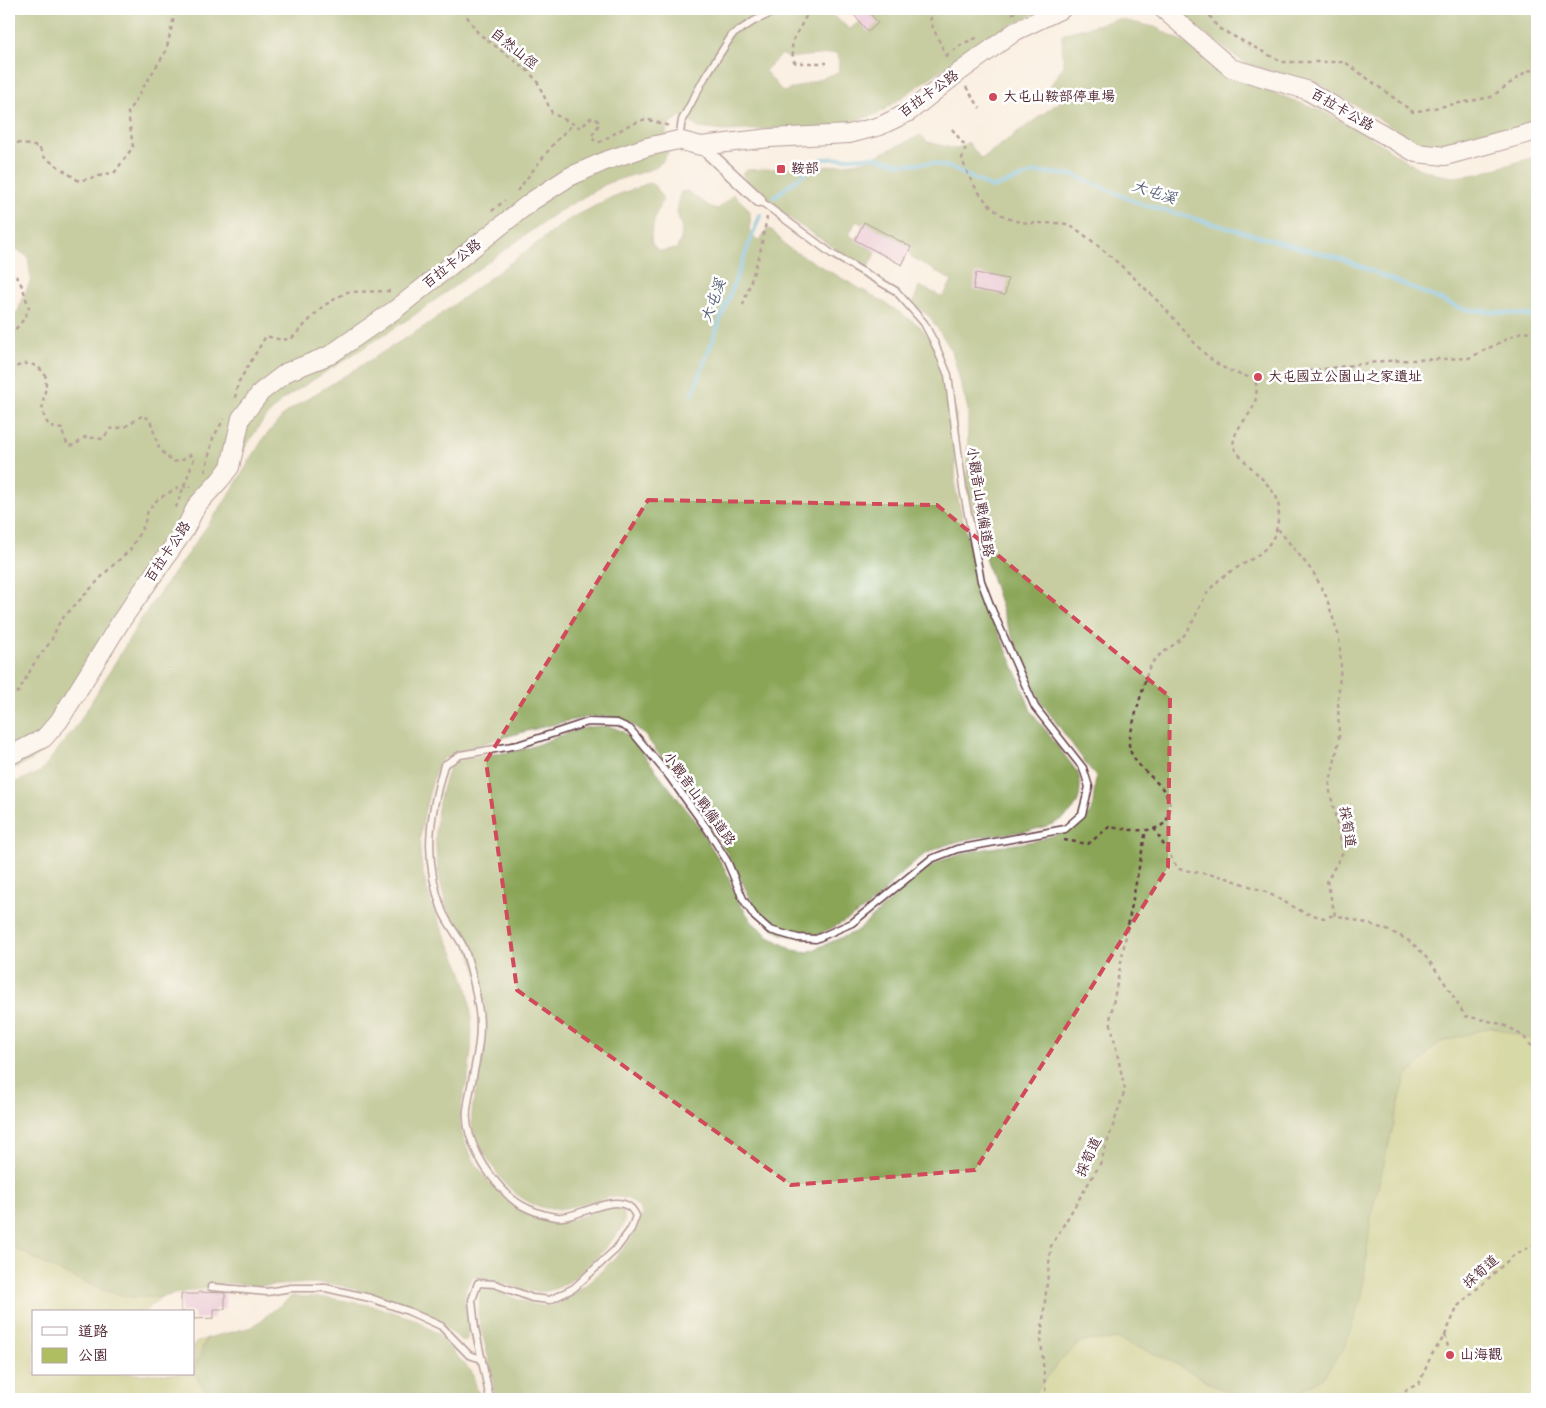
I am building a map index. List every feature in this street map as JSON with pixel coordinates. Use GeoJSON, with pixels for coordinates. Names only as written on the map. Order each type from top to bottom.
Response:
{"type":"FeatureCollection","features":[{"type":"Feature","properties":{"kind":"main road","name":"百拉卡公路"},"geometry":{"type":"LineString","coordinates":[[9,756],[44,738],[59,721],[120,621],[184,531],[197,505],[230,467],[241,418],[261,392],[287,372],[330,355],[396,309],[532,201],[569,177],[605,161],[679,134],[700,146],[770,138],[849,134],[880,126],[909,112],[958,73],[1016,31],[1062,9]]}},
{"type":"Feature","properties":{"kind":"main road","name":"百拉卡公路"},"geometry":{"type":"LineString","coordinates":[[1163,9],[1231,68],[1306,90],[1416,153],[1444,156],[1537,131]]}},
{"type":"Feature","properties":{"kind":"street"},"geometry":{"type":"LineString","coordinates":[[700,146],[764,204]]}},
{"type":"Feature","properties":{"kind":"lane"},"geometry":{"type":"LineString","coordinates":[[679,134],[705,77],[732,35],[754,21],[780,9]]}},
{"type":"Feature","properties":{"kind":"lane","name":"小觀音山戰備道路"},"geometry":{"type":"LineString","coordinates":[[490,1399],[474,1328],[472,1300],[478,1283],[494,1284],[532,1298],[550,1300],[574,1288],[616,1249],[631,1230],[636,1216],[633,1210],[623,1204],[612,1203],[558,1217],[527,1208],[506,1194],[485,1165],[468,1135],[467,1110],[475,1074],[479,1042],[479,1006],[463,947],[442,910],[429,852],[434,799],[444,765],[460,755],[518,745],[588,722],[617,723],[630,729],[669,776],[708,830],[727,861],[743,899],[755,917],[770,930],[798,938],[816,939],[852,923],[931,860],[957,849],[1042,835],[1065,829],[1082,814],[1090,787],[1083,768],[1035,707],[981,581],[963,488],[948,375],[924,323],[896,291],[832,254],[764,204]]}},
{"type":"Feature","properties":{"kind":"lane"},"geometry":{"type":"LineString","coordinates":[[211,1287],[267,1292],[291,1288],[326,1288],[370,1298],[408,1311],[441,1326],[469,1355],[482,1359]]}},
{"type":"Feature","properties":{"kind":"path"},"geometry":{"type":"LineString","coordinates":[[9,141],[39,147],[44,157],[79,181],[115,172],[132,147],[128,112],[166,51],[176,9]]}},
{"type":"Feature","properties":{"kind":"path","name":"自然山徑"},"geometry":{"type":"LineString","coordinates":[[468,9],[466,16],[478,33],[528,71],[537,81],[552,113],[572,124]]}},
{"type":"Feature","properties":{"kind":"path"},"geometry":{"type":"LineString","coordinates":[[810,9],[792,42],[793,60],[796,63],[827,63]]}},
{"type":"Feature","properties":{"kind":"path"},"geometry":{"type":"LineString","coordinates":[[933,9],[930,21],[949,61]]}},
{"type":"Feature","properties":{"kind":"path"},"geometry":{"type":"LineString","coordinates":[[1205,9],[1218,28],[1282,62],[1345,62],[1413,112],[1491,97],[1527,71],[1537,69]]}},
{"type":"Feature","properties":{"kind":"path"},"geometry":{"type":"LineString","coordinates":[[967,90],[980,108]]}},
{"type":"Feature","properties":{"kind":"path"},"geometry":{"type":"LineString","coordinates":[[515,194],[555,142],[572,124],[581,128],[590,118],[595,118],[600,123],[591,137],[596,142],[600,142],[629,125],[646,119],[679,134]]}},
{"type":"Feature","properties":{"kind":"path"},"geometry":{"type":"LineString","coordinates":[[952,129],[966,147],[962,158],[973,184],[991,206],[1008,218],[1020,222],[1072,226],[1139,283],[1168,311],[1195,345],[1217,365],[1234,375],[1255,378],[1384,361],[1469,358],[1521,332],[1537,331]]}},
{"type":"Feature","properties":{"kind":"path"},"geometry":{"type":"LineString","coordinates":[[490,213],[509,198]]}},
{"type":"Feature","properties":{"kind":"path"},"geometry":{"type":"LineString","coordinates":[[743,305],[760,253],[764,204]]}},
{"type":"Feature","properties":{"kind":"path"},"geometry":{"type":"LineString","coordinates":[[9,272],[14,273],[20,282],[29,308],[24,319],[9,337]]}},
{"type":"Feature","properties":{"kind":"path"},"geometry":{"type":"LineString","coordinates":[[230,406],[238,382],[266,336],[282,340],[292,338],[323,306],[347,292],[391,291],[399,286]]}},
{"type":"Feature","properties":{"kind":"path"},"geometry":{"type":"LineString","coordinates":[[9,370],[24,364],[34,365],[44,373],[46,381],[42,399],[45,419],[50,427],[63,429],[68,446],[75,445],[85,437],[103,438],[110,429],[125,427],[143,415],[150,420],[160,448],[172,462],[180,461],[190,455],[194,459],[182,485],[158,499],[148,510],[144,525],[130,550],[110,568],[65,616],[18,692],[9,697]]}},
{"type":"Feature","properties":{"kind":"path"},"geometry":{"type":"LineString","coordinates":[[1042,835],[1088,844],[1109,828],[1146,830],[1160,827],[1168,818],[1170,808],[1167,795],[1136,762],[1128,743],[1148,670],[1156,659],[1186,632],[1206,594],[1214,584],[1254,560],[1269,545],[1277,528],[1279,511],[1276,496],[1233,446],[1236,432],[1255,404],[1257,391],[1255,378]]}},
{"type":"Feature","properties":{"kind":"path"},"geometry":{"type":"LineString","coordinates":[[203,475],[213,438],[226,414]]}},
{"type":"Feature","properties":{"kind":"path"},"geometry":{"type":"LineString","coordinates":[[182,485],[187,489],[197,483]]}},
{"type":"Feature","properties":{"kind":"path","name":"採筍道"},"geometry":{"type":"LineString","coordinates":[[1277,528],[1313,572],[1326,596],[1339,637],[1341,665],[1338,699],[1339,741],[1330,787],[1343,852],[1327,880],[1335,915]]}},
{"type":"Feature","properties":{"kind":"path"},"geometry":{"type":"LineString","coordinates":[[1154,828],[1178,869],[1224,877],[1266,892],[1305,913],[1324,918],[1335,915],[1375,925],[1413,944],[1446,984],[1465,1016],[1505,1025],[1528,1038],[1537,1054]]}},
{"type":"Feature","properties":{"kind":"path","name":"採筍道"},"geometry":{"type":"LineString","coordinates":[[1046,1399],[1041,1338],[1052,1246],[1100,1164],[1125,1090],[1110,1020],[1146,830]]}},
{"type":"Feature","properties":{"kind":"path","name":"採筍道"},"geometry":{"type":"LineString","coordinates":[[1401,1399],[1407,1390],[1419,1384],[1431,1356],[1446,1335],[1458,1306],[1514,1256],[1537,1243]]}},
{"type":"Feature","properties":{"kind":"path"},"geometry":{"type":"LineString","coordinates":[[1446,1335],[1450,1355]]}},
{"type":"Feature","properties":{"kind":"highlighted area"},"geometry":{"type":"Polygon","coordinates":[[[648,500],[937,505],[1170,697],[1168,867],[975,1170],[791,1185],[517,990],[486,761],[648,500]]]}},
{"type":"Feature","properties":{"kind":"green space"},"geometry":{"type":"Polygon","coordinates":[[[9,9],[824,9],[850,29],[874,9],[1046,9],[996,32],[878,114],[829,127],[724,131],[699,128],[681,116],[666,131],[668,153],[661,163],[652,169],[608,183],[556,213],[413,316],[282,400],[262,422],[45,748],[32,760],[9,770],[9,313],[17,313],[31,279],[28,257],[9,244],[9,9]],[[838,53],[788,58],[782,54],[765,71],[783,92],[839,72],[838,53]]]}},
{"type":"Feature","properties":{"kind":"green space"},"geometry":{"type":"Polygon","coordinates":[[[1172,9],[1537,9],[1537,123],[1452,145],[1416,141],[1318,83],[1246,64],[1172,9]]]}},
{"type":"Feature","properties":{"kind":"green space"},"geometry":{"type":"Polygon","coordinates":[[[1118,19],[1155,27],[1191,46],[1239,80],[1322,111],[1364,133],[1418,168],[1436,174],[1453,177],[1478,174],[1537,156],[1537,1041],[1492,1027],[1438,1043],[1405,1079],[1371,1215],[1362,1296],[1344,1348],[1325,1375],[1292,1397],[1249,1399],[1220,1388],[1167,1359],[1118,1339],[1081,1341],[1059,1362],[1030,1399],[608,1399],[600,1396],[591,1399],[495,1399],[491,1368],[478,1316],[480,1292],[487,1287],[523,1301],[545,1306],[565,1299],[589,1282],[621,1252],[630,1241],[640,1222],[642,1213],[634,1203],[624,1198],[613,1197],[562,1209],[544,1208],[531,1203],[507,1186],[476,1138],[472,1125],[472,1112],[485,1045],[484,998],[463,936],[447,907],[438,872],[436,854],[439,801],[450,766],[467,758],[524,749],[582,729],[606,726],[620,730],[630,737],[693,818],[725,869],[738,901],[752,922],[770,937],[793,950],[808,952],[857,931],[926,869],[943,860],[972,851],[1035,841],[1061,833],[1079,823],[1092,811],[1096,777],[1041,702],[1007,624],[985,558],[967,487],[968,410],[952,351],[930,317],[913,304],[919,286],[943,297],[952,281],[910,256],[910,251],[856,221],[849,235],[876,252],[867,269],[793,221],[746,181],[742,173],[746,170],[830,166],[865,161],[921,135],[928,142],[956,149],[968,142],[981,159],[1061,101],[1050,86],[1063,67],[1062,34],[1118,19]]]}},
{"type":"Feature","properties":{"kind":"green space"},"geometry":{"type":"Polygon","coordinates":[[[649,183],[655,186],[663,199],[656,214],[651,234],[652,244],[659,251],[676,249],[680,240],[682,233],[677,209],[681,192],[687,191],[711,207],[718,209],[733,194],[748,209],[750,213],[749,230],[756,239],[760,240],[767,229],[772,230],[787,247],[887,304],[920,326],[937,348],[956,415],[955,487],[981,593],[1018,676],[1031,711],[1078,773],[1080,789],[1078,801],[1072,811],[1063,819],[1039,828],[962,841],[927,853],[911,864],[876,900],[859,913],[816,936],[797,937],[780,933],[765,921],[719,840],[691,798],[647,739],[628,722],[604,716],[580,719],[538,728],[450,755],[442,760],[438,766],[431,786],[421,835],[420,850],[427,890],[464,978],[470,1004],[472,1031],[470,1058],[460,1117],[464,1139],[468,1150],[481,1171],[503,1197],[522,1211],[545,1221],[560,1222],[605,1209],[622,1209],[624,1223],[617,1235],[573,1279],[551,1290],[538,1292],[525,1290],[473,1277],[465,1294],[468,1327],[466,1341],[462,1341],[436,1319],[407,1304],[339,1285],[314,1283],[261,1286],[229,1283],[161,1297],[130,1297],[105,1291],[50,1267],[9,1245],[9,785],[40,772],[78,724],[143,616],[227,498],[263,439],[286,412],[425,326],[568,220],[612,197],[649,183]]]}},
{"type":"Feature","properties":{"kind":"green space"},"geometry":{"type":"Polygon","coordinates":[[[1492,1026],[1537,1041],[1537,1399],[1274,1399],[1292,1397],[1362,1296],[1371,1215],[1405,1079],[1438,1043],[1492,1026]]]}},
{"type":"Feature","properties":{"kind":"green space"},"geometry":{"type":"Polygon","coordinates":[[[9,1245],[50,1267],[130,1297],[161,1297],[146,1310],[32,1310],[32,1376],[195,1376],[195,1344],[207,1338],[196,1359],[198,1380],[213,1399],[9,1399],[9,1245]]]}},
{"type":"Feature","properties":{"kind":"green space"},"geometry":{"type":"Polygon","coordinates":[[[292,1296],[330,1298],[374,1306],[414,1319],[440,1335],[472,1372],[480,1399],[213,1399],[199,1381],[195,1369],[207,1338],[252,1327],[292,1296]]]}},
{"type":"Feature","properties":{"kind":"green space"},"geometry":{"type":"Polygon","coordinates":[[[1118,1339],[1167,1359],[1220,1388],[1249,1399],[1030,1399],[1059,1362],[1081,1341],[1118,1339]]]}},
{"type":"Feature","properties":{"kind":"building"},"geometry":{"type":"Polygon","coordinates":[[[849,9],[866,9],[878,23],[868,32],[849,9]]]}},
{"type":"Feature","properties":{"kind":"building"},"geometry":{"type":"Polygon","coordinates":[[[864,222],[911,247],[902,265],[855,240],[864,222]]]}},
{"type":"Feature","properties":{"kind":"building"},"geometry":{"type":"Polygon","coordinates":[[[976,273],[1008,279],[1005,295],[973,289],[976,273]]]}},
{"type":"Feature","properties":{"kind":"building"},"geometry":{"type":"Polygon","coordinates":[[[198,1292],[225,1293],[225,1309],[214,1309],[214,1318],[195,1319],[195,1310],[181,1310],[181,1294],[198,1294],[198,1292]]]}},
{"type":"Feature","properties":{"kind":"waterway","name":"大屯溪"},"geometry":{"type":"LineString","coordinates":[[774,197],[823,159],[874,157],[902,164],[932,163],[952,168],[992,188],[1037,172],[1073,175],[1141,204],[1348,261],[1462,309],[1537,316]]}},
{"type":"Feature","properties":{"kind":"waterway","name":"大屯溪"},"geometry":{"type":"LineString","coordinates":[[692,395],[760,215]]}},
{"type":"Feature","properties":{"kind":"place","name":"大屯山鞍部停車場"},"geometry":{"type":"Point","coordinates":[993,97]}},
{"type":"Feature","properties":{"kind":"place","name":"鞍部"},"geometry":{"type":"Point","coordinates":[781,169]}},
{"type":"Feature","properties":{"kind":"place","name":"大屯國立公園山之家遺址"},"geometry":{"type":"Point","coordinates":[1258,377]}},
{"type":"Feature","properties":{"kind":"place","name":"山海觀"},"geometry":{"type":"Point","coordinates":[1450,1355]}}]}
